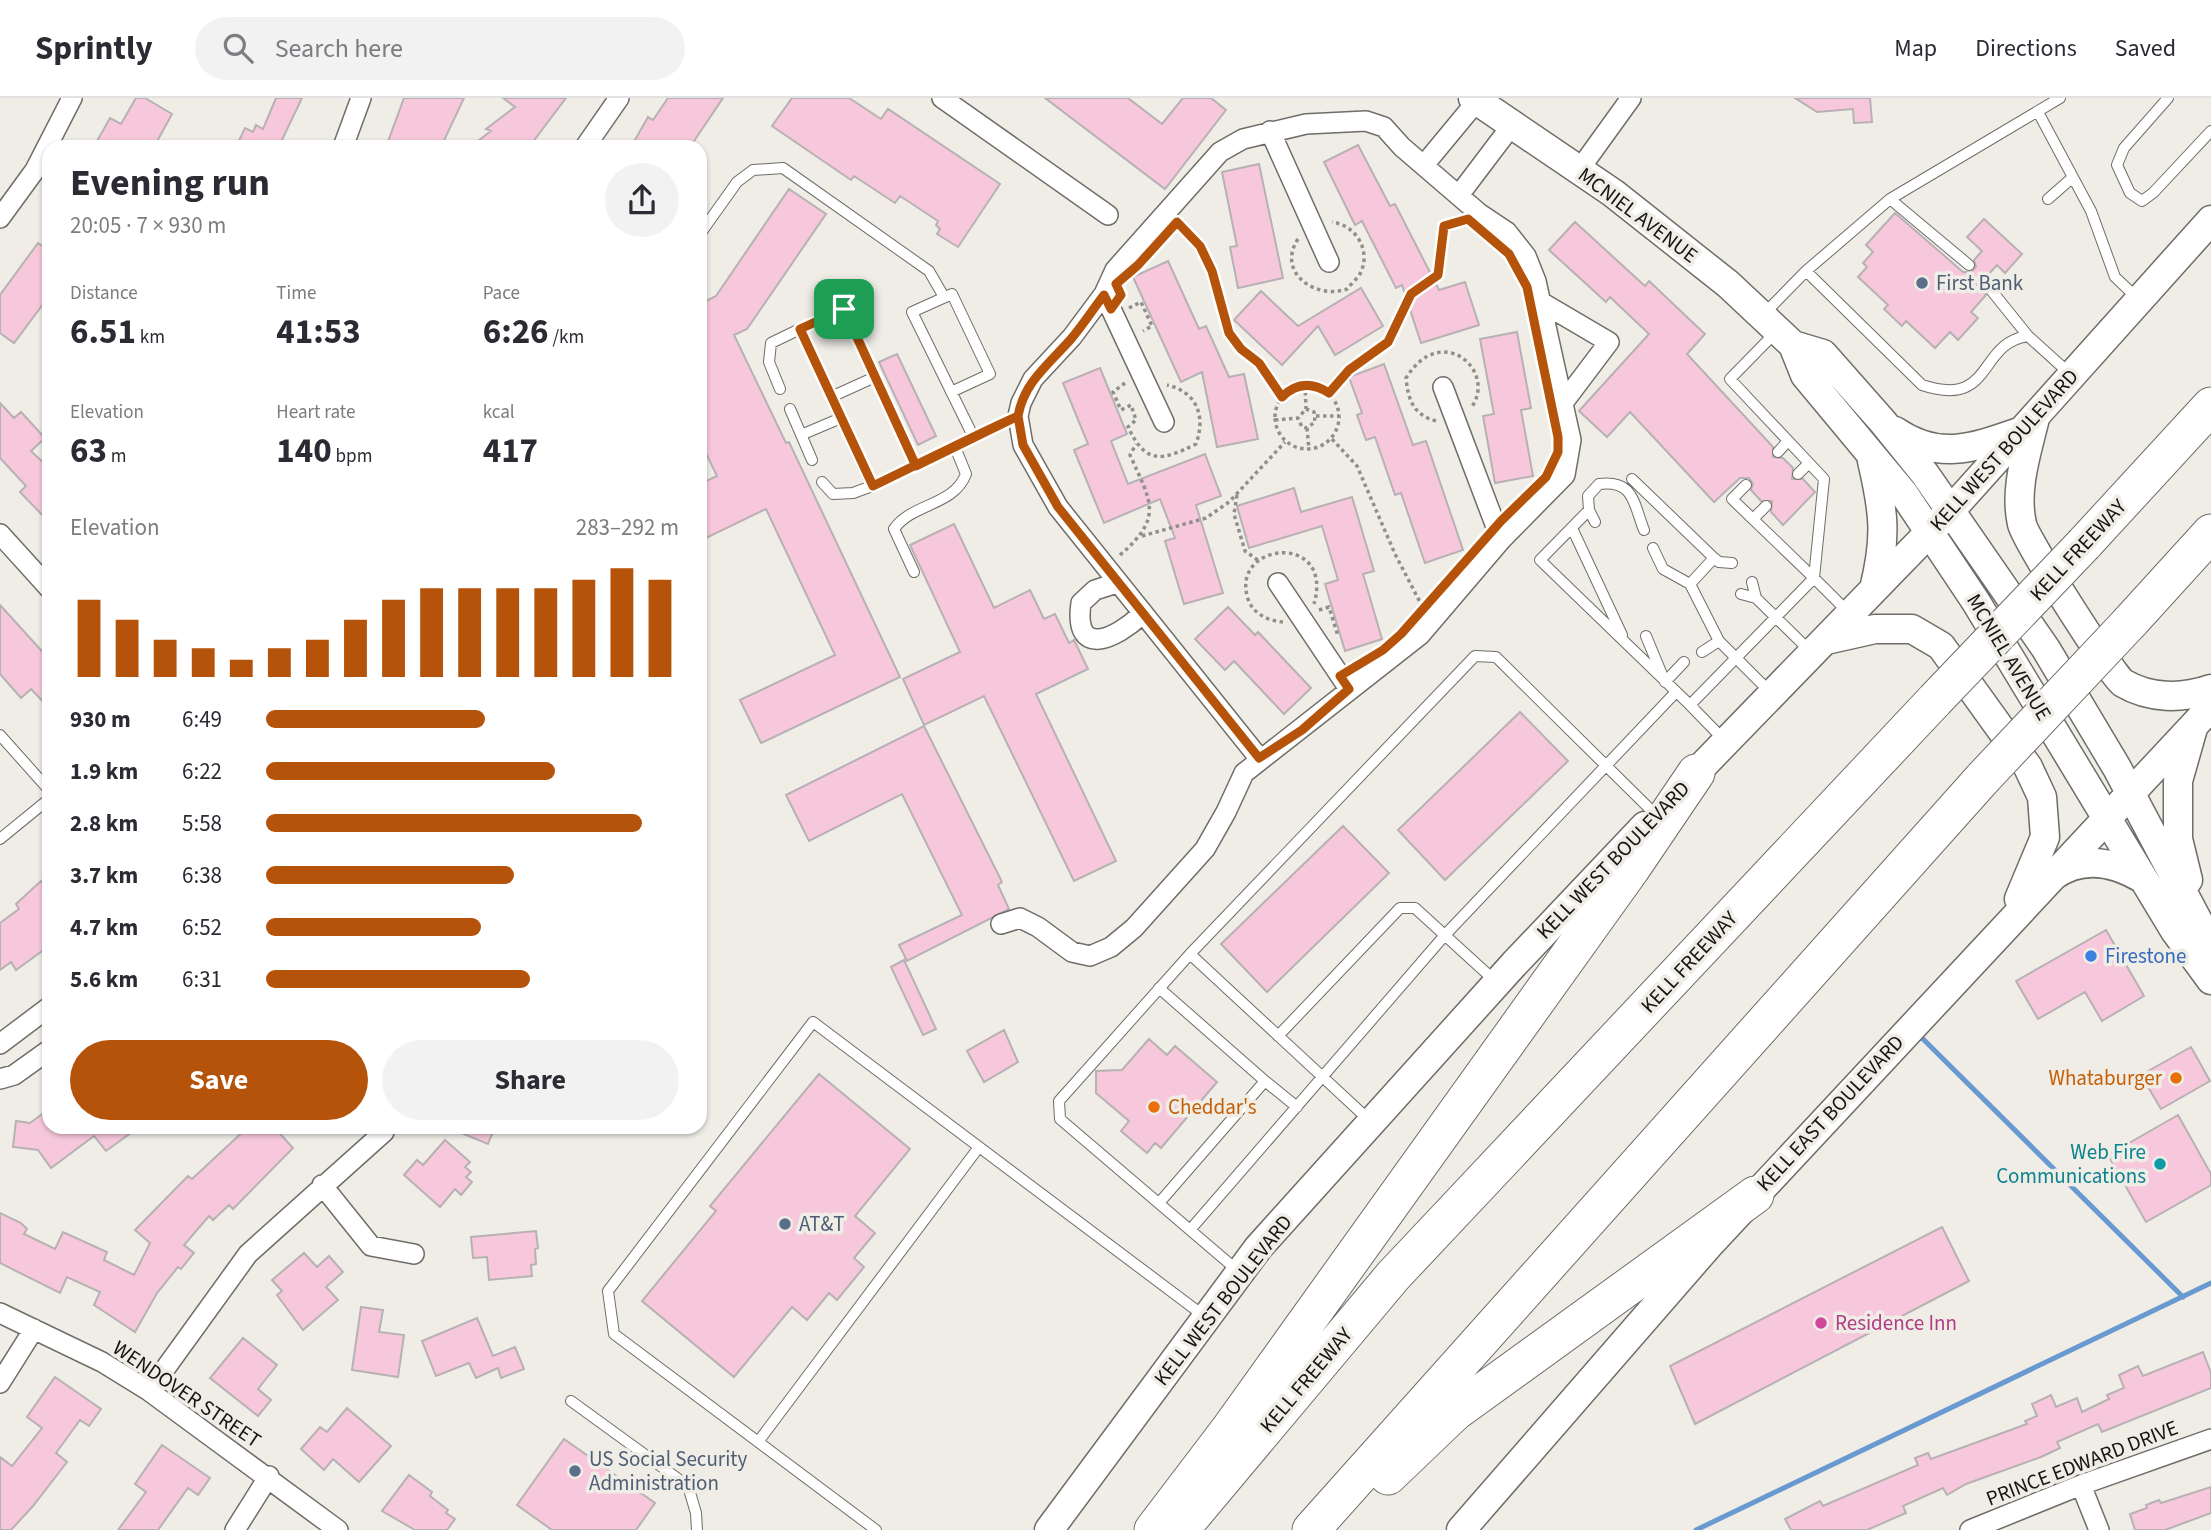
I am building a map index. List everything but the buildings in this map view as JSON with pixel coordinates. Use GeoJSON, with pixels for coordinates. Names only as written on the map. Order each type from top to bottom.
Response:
{"type":"FeatureCollection","features":[{"type":"Feature","properties":{"kind":"highway","name":"KELL FREEWAY"},"geometry":{"type":"LineString","coordinates":[[1180,1530],[1393,1276],[2211,406]]}},
{"type":"Feature","properties":{"kind":"highway"},"geometry":{"type":"LineString","coordinates":[[1311,1530],[1983,778],[2211,533]]}},
{"type":"Feature","properties":{"kind":"highway"},"geometry":{"type":"LineString","coordinates":[[1153,1530],[1261,1385],[1631,869],[1696,773]]}},
{"type":"Feature","properties":{"kind":"highway"},"geometry":{"type":"LineString","coordinates":[[1332,1530],[1455,1412],[1755,1195]]}},
{"type":"Feature","properties":{"kind":"main road","name":"MCNIEL AVENUE"},"geometry":{"type":"LineString","coordinates":[[1475,100],[1579,170],[1728,284],[1777,330],[1805,376],[1904,494],[1976,602],[2175,931],[2211,980]]}},
{"type":"Feature","properties":{"kind":"main road","name":"KELL WEST BOULEVARD"},"geometry":{"type":"LineString","coordinates":[[1049,1530],[1258,1248],[1497,983],[1726,741],[1930,533],[2211,220]]}},
{"type":"Feature","properties":{"kind":"main road","name":"MCNIEL AVENUE"},"geometry":{"type":"LineString","coordinates":[[1777,330],[1823,354],[1883,422],[1951,510],[2046,649],[2130,792],[2198,921],[2211,959]]}},
{"type":"Feature","properties":{"kind":"main road"},"geometry":{"type":"LineString","coordinates":[[1883,422],[1908,440],[1937,449],[1968,449],[2029,424]]}},
{"type":"Feature","properties":{"kind":"main road"},"geometry":{"type":"LineString","coordinates":[[2029,424],[2020,484],[2022,526],[2038,556],[2120,682],[2150,695],[2196,694],[2211,689]]}},
{"type":"Feature","properties":{"kind":"main road"},"geometry":{"type":"LineString","coordinates":[[1870,454],[1883,507],[1884,550],[1874,591]]}},
{"type":"Feature","properties":{"kind":"main road"},"geometry":{"type":"LineString","coordinates":[[1819,647],[1875,629],[1912,629],[1941,646],[2028,767],[2042,797],[2045,837],[2011,918]]}},
{"type":"Feature","properties":{"kind":"main road"},"geometry":{"type":"LineString","coordinates":[[2198,921],[2178,839],[2178,780],[2203,716]]}},
{"type":"Feature","properties":{"kind":"main road","name":"KELL EAST BOULEVARD"},"geometry":{"type":"LineString","coordinates":[[1461,1530],[1755,1195],[2105,817],[2203,716]]}},
{"type":"Feature","properties":{"kind":"main road"},"geometry":{"type":"LineString","coordinates":[[2043,884],[2060,871],[2092,863],[2124,868],[2143,879]]}},
{"type":"Feature","properties":{"kind":"street"},"geometry":{"type":"LineString","coordinates":[[50,140],[72,98]]}},
{"type":"Feature","properties":{"kind":"street"},"geometry":{"type":"LineString","coordinates":[[346,140],[361,98]]}},
{"type":"Feature","properties":{"kind":"street"},"geometry":{"type":"LineString","coordinates":[[589,140],[619,98]]}},
{"type":"Feature","properties":{"kind":"street"},"geometry":{"type":"LineString","coordinates":[[1579,170],[1631,98]]}},
{"type":"Feature","properties":{"kind":"street"},"geometry":{"type":"LineString","coordinates":[[949,100],[1108,215]]}},
{"type":"Feature","properties":{"kind":"street"},"geometry":{"type":"LineString","coordinates":[[1424,165],[1475,100]]}},
{"type":"Feature","properties":{"kind":"street"},"geometry":{"type":"LineString","coordinates":[[1001,924],[1020,918],[1038,927],[1072,952],[1090,957],[1111,947],[1134,928],[1205,849],[1226,813],[1244,773],[1259,758],[1302,730],[1349,689],[1420,635],[1501,540],[1565,475],[1571,440],[1536,281],[1518,243],[1458,195],[1384,127],[1366,121],[1306,124],[1270,131],[1243,139],[1220,152],[1115,270],[1104,295],[1072,337],[1032,379],[1020,403],[1018,416],[1023,445],[1046,488],[1141,615],[1259,758]]}},
{"type":"Feature","properties":{"kind":"street"},"geometry":{"type":"LineString","coordinates":[[1458,195],[1512,125]]}},
{"type":"Feature","properties":{"kind":"street"},"geometry":{"type":"LineString","coordinates":[[1270,131],[1329,262]]}},
{"type":"Feature","properties":{"kind":"street"},"geometry":{"type":"LineString","coordinates":[[0,218],[42,156]]}},
{"type":"Feature","properties":{"kind":"street"},"geometry":{"type":"LineString","coordinates":[[1104,295],[1164,422]]}},
{"type":"Feature","properties":{"kind":"street"},"geometry":{"type":"LineString","coordinates":[[1541,302],[1609,342],[1563,403]]}},
{"type":"Feature","properties":{"kind":"street"},"geometry":{"type":"LineString","coordinates":[[1443,387],[1501,540]]}},
{"type":"Feature","properties":{"kind":"street"},"geometry":{"type":"LineString","coordinates":[[0,534],[42,580]]}},
{"type":"Feature","properties":{"kind":"street"},"geometry":{"type":"LineString","coordinates":[[1117,583],[1095,590],[1081,603],[1079,613],[1087,634],[1095,640],[1105,640],[1127,628],[1141,615]]}},
{"type":"Feature","properties":{"kind":"street"},"geometry":{"type":"LineString","coordinates":[[1278,583],[1349,689]]}},
{"type":"Feature","properties":{"kind":"street"},"geometry":{"type":"LineString","coordinates":[[0,1044],[42,1012]]}},
{"type":"Feature","properties":{"kind":"street"},"geometry":{"type":"LineString","coordinates":[[0,1079],[14,1075],[42,1055]]}},
{"type":"Feature","properties":{"kind":"street"},"geometry":{"type":"LineString","coordinates":[[149,1391],[248,1254],[377,1134]]}},
{"type":"Feature","properties":{"kind":"street"},"geometry":{"type":"LineString","coordinates":[[322,1185],[371,1246],[414,1254]]}},
{"type":"Feature","properties":{"kind":"street","name":"WENDOVER STREET"},"geometry":{"type":"LineString","coordinates":[[0,1313],[102,1362],[149,1391],[269,1476],[338,1530]]}},
{"type":"Feature","properties":{"kind":"street"},"geometry":{"type":"LineString","coordinates":[[0,1383],[34,1329]]}},
{"type":"Feature","properties":{"kind":"street","name":"PRINCE EDWARD DRIVE"},"geometry":{"type":"LineString","coordinates":[[1970,1530],[2081,1485],[2211,1439]]}},
{"type":"Feature","properties":{"kind":"street"},"geometry":{"type":"LineString","coordinates":[[235,1530],[269,1476]]}},
{"type":"Feature","properties":{"kind":"street"},"geometry":{"type":"LineString","coordinates":[[2081,1485],[2099,1530]]}},
{"type":"Feature","properties":{"kind":"lane"},"geometry":{"type":"LineString","coordinates":[[1690,705],[1814,578],[1824,479],[1730,379],[1777,330],[1806,271],[1890,199],[2060,98]]}},
{"type":"Feature","properties":{"kind":"lane"},"geometry":{"type":"LineString","coordinates":[[2168,98],[2124,148],[2118,165],[2130,193],[2142,201],[2153,193],[2211,131]]}},
{"type":"Feature","properties":{"kind":"lane"},"geometry":{"type":"LineString","coordinates":[[2038,112],[2091,211],[2115,276],[2139,300]]}},
{"type":"Feature","properties":{"kind":"lane"},"geometry":{"type":"LineString","coordinates":[[707,224],[737,182],[752,170],[783,167],[929,271],[944,297]]}},
{"type":"Feature","properties":{"kind":"lane"},"geometry":{"type":"LineString","coordinates":[[2048,199],[2072,178]]}},
{"type":"Feature","properties":{"kind":"lane"},"geometry":{"type":"LineString","coordinates":[[1890,199],[1969,265]]}},
{"type":"Feature","properties":{"kind":"lane"},"geometry":{"type":"LineString","coordinates":[[1806,271],[1922,385],[1946,393],[1964,390],[2014,338],[2028,336]]}},
{"type":"Feature","properties":{"kind":"lane"},"geometry":{"type":"LineString","coordinates":[[1983,280],[2028,336],[2071,376]]}},
{"type":"Feature","properties":{"kind":"lane"},"geometry":{"type":"LineString","coordinates":[[951,393],[990,374],[952,294],[912,312],[951,393],[973,436]]}},
{"type":"Feature","properties":{"kind":"lane"},"geometry":{"type":"LineString","coordinates":[[780,389],[769,362],[771,343],[844,309],[916,466]]}},
{"type":"Feature","properties":{"kind":"lane"},"geometry":{"type":"LineString","coordinates":[[800,329],[873,486]]}},
{"type":"Feature","properties":{"kind":"lane"},"geometry":{"type":"LineString","coordinates":[[831,397],[875,377]]}},
{"type":"Feature","properties":{"kind":"lane"},"geometry":{"type":"LineString","coordinates":[[790,410],[812,460]]}},
{"type":"Feature","properties":{"kind":"lane"},"geometry":{"type":"LineString","coordinates":[[822,482],[833,494],[853,493],[916,466],[1018,416]]}},
{"type":"Feature","properties":{"kind":"lane"},"geometry":{"type":"LineString","coordinates":[[801,435],[841,418]]}},
{"type":"Feature","properties":{"kind":"lane"},"geometry":{"type":"LineString","coordinates":[[1778,452],[1788,441]]}},
{"type":"Feature","properties":{"kind":"lane"},"geometry":{"type":"LineString","coordinates":[[914,572],[894,529],[900,520],[947,497],[961,486],[966,474],[955,447]]}},
{"type":"Feature","properties":{"kind":"lane"},"geometry":{"type":"LineString","coordinates":[[1798,474],[1809,463]]}},
{"type":"Feature","properties":{"kind":"lane"},"geometry":{"type":"LineString","coordinates":[[1632,479],[1716,560],[1721,575]]}},
{"type":"Feature","properties":{"kind":"lane"},"geometry":{"type":"LineString","coordinates":[[1595,522],[1589,510],[1588,496],[1599,484],[1616,482],[1628,490],[1644,530]]}},
{"type":"Feature","properties":{"kind":"lane"},"geometry":{"type":"LineString","coordinates":[[1746,485],[1732,499],[1851,615]]}},
{"type":"Feature","properties":{"kind":"lane"},"geometry":{"type":"LineString","coordinates":[[1753,519],[1766,506]]}},
{"type":"Feature","properties":{"kind":"lane"},"geometry":{"type":"LineString","coordinates":[[1589,510],[1540,560],[1726,741]]}},
{"type":"Feature","properties":{"kind":"lane"},"geometry":{"type":"LineString","coordinates":[[1572,528],[1625,642]]}},
{"type":"Feature","properties":{"kind":"lane"},"geometry":{"type":"LineString","coordinates":[[1653,548],[1663,569],[1690,584],[1719,641],[1773,695]]}},
{"type":"Feature","properties":{"kind":"lane"},"geometry":{"type":"LineString","coordinates":[[1716,560],[1732,563]]}},
{"type":"Feature","properties":{"kind":"lane"},"geometry":{"type":"LineString","coordinates":[[1690,584],[1716,560]]}},
{"type":"Feature","properties":{"kind":"lane"},"geometry":{"type":"LineString","coordinates":[[1752,582],[1756,598]]}},
{"type":"Feature","properties":{"kind":"lane"},"geometry":{"type":"LineString","coordinates":[[1741,594],[1756,598],[1776,618],[1819,647]]}},
{"type":"Feature","properties":{"kind":"lane"},"geometry":{"type":"LineString","coordinates":[[1646,636],[1665,682]]}},
{"type":"Feature","properties":{"kind":"lane"},"geometry":{"type":"LineString","coordinates":[[1702,652],[1719,641]]}},
{"type":"Feature","properties":{"kind":"lane"},"geometry":{"type":"LineString","coordinates":[[1240,1272],[1060,1119],[1059,1101],[1189,954],[1475,656],[1496,657],[1656,815]]}},
{"type":"Feature","properties":{"kind":"lane"},"geometry":{"type":"LineString","coordinates":[[1665,682],[1684,662]]}},
{"type":"Feature","properties":{"kind":"lane"},"geometry":{"type":"LineString","coordinates":[[1190,1230],[1297,1107],[1321,1075],[1445,935],[1676,692]]}},
{"type":"Feature","properties":{"kind":"lane"},"geometry":{"type":"LineString","coordinates":[[0,735],[42,782]]}},
{"type":"Feature","properties":{"kind":"lane"},"geometry":{"type":"LineString","coordinates":[[0,839],[42,805]]}},
{"type":"Feature","properties":{"kind":"lane"},"geometry":{"type":"LineString","coordinates":[[1278,1036],[1400,908],[1415,908],[1497,983]]}},
{"type":"Feature","properties":{"kind":"lane"},"geometry":{"type":"LineString","coordinates":[[1189,954],[1371,1123]]}},
{"type":"Feature","properties":{"kind":"lane"},"geometry":{"type":"LineString","coordinates":[[1159,988],[1297,1107]]}},
{"type":"Feature","properties":{"kind":"lane"},"geometry":{"type":"LineString","coordinates":[[876,1530],[614,1334],[608,1291],[813,1022],[1207,1318]]}},
{"type":"Feature","properties":{"kind":"lane"},"geometry":{"type":"LineString","coordinates":[[1159,1203],[1265,1081]]}},
{"type":"Feature","properties":{"kind":"lane"},"geometry":{"type":"LineString","coordinates":[[758,1442],[979,1147]]}},
{"type":"Feature","properties":{"kind":"lane"},"geometry":{"type":"LineString","coordinates":[[571,1401],[688,1486],[696,1513],[697,1530]]}},
{"type":"Feature","properties":{"kind":"path"},"geometry":{"type":"LineString","coordinates":[[1174,227],[1177,222],[1200,246],[1212,271],[1229,333],[1241,349],[1259,363],[1282,397]]}},
{"type":"Feature","properties":{"kind":"path"},"geometry":{"type":"LineString","coordinates":[[1436,224],[1444,226],[1456,222]]}},
{"type":"Feature","properties":{"kind":"path"},"geometry":{"type":"LineString","coordinates":[[1329,393],[1349,370],[1388,342],[1411,294],[1438,275],[1444,226]]}},
{"type":"Feature","properties":{"kind":"path"},"geometry":{"type":"LineString","coordinates":[[1275,420],[1297,418],[1306,409],[1305,385]]}},
{"type":"Feature","properties":{"kind":"path"},"geometry":{"type":"LineString","coordinates":[[1305,385],[1329,393],[1339,416],[1332,438],[1309,450],[1286,442],[1275,420],[1282,397],[1288,391],[1305,385]]}},
{"type":"Feature","properties":{"kind":"path"},"geometry":{"type":"LineString","coordinates":[[1306,409],[1316,416],[1339,416]]}},
{"type":"Feature","properties":{"kind":"path"},"geometry":{"type":"LineString","coordinates":[[1307,428],[1315,422],[1316,416]]}},
{"type":"Feature","properties":{"kind":"path"},"geometry":{"type":"LineString","coordinates":[[1297,418],[1302,427],[1307,428]]}},
{"type":"Feature","properties":{"kind":"path"},"geometry":{"type":"LineString","coordinates":[[1307,428],[1309,450]]}},
{"type":"Feature","properties":{"kind":"path"},"geometry":{"type":"LineString","coordinates":[[1332,438],[1357,466],[1395,554],[1423,608],[1432,599]]}},
{"type":"Feature","properties":{"kind":"path"},"geometry":{"type":"LineString","coordinates":[[1115,559],[1142,536],[1206,518],[1236,494],[1286,442]]}},
{"type":"Feature","properties":{"kind":"path"},"geometry":{"type":"LineString","coordinates":[[1136,444],[1130,455],[1150,507],[1142,536]]}},
{"type":"Feature","properties":{"kind":"path"},"geometry":{"type":"LineString","coordinates":[[1236,494],[1234,514],[1245,551],[1259,561]]}},
{"type":"Feature","properties":{"kind":"waterway"},"geometry":{"type":"LineString","coordinates":[[1923,1039],[2183,1297]]}},
{"type":"Feature","properties":{"kind":"waterway"},"geometry":{"type":"LineString","coordinates":[[1696,1530],[2211,1283]]}},
{"type":"Feature","properties":{"kind":"place","name":"First Bank"},"geometry":{"type":"Point","coordinates":[1922,283]}},
{"type":"Feature","properties":{"kind":"place","name":"Firestone"},"geometry":{"type":"Point","coordinates":[2091,956]}},
{"type":"Feature","properties":{"kind":"place","name":"Whataburger"},"geometry":{"type":"Point","coordinates":[2176,1078]}},
{"type":"Feature","properties":{"kind":"place","name":"Cheddar's"},"geometry":{"type":"Point","coordinates":[1154,1107]}},
{"type":"Feature","properties":{"kind":"place","name":"Web Fire Communications"},"geometry":{"type":"Point","coordinates":[2160,1164]}},
{"type":"Feature","properties":{"kind":"place","name":"AT&T"},"geometry":{"type":"Point","coordinates":[785,1224]}},
{"type":"Feature","properties":{"kind":"place","name":"Residence Inn"},"geometry":{"type":"Point","coordinates":[1821,1323]}},
{"type":"Feature","properties":{"kind":"place","name":"US Social Security Administration"},"geometry":{"type":"Point","coordinates":[575,1471]}},
{"type":"Feature","properties":{"kind":"route"},"geometry":{"type":"LineString","coordinates":[[844,309],[800,329],[873,486],[955,447],[973,436],[1018,416],[1020,403],[1032,379],[1072,337],[1104,295],[1111,309],[1121,295],[1115,287],[1116,284],[1138,265],[1177,222],[1200,246],[1212,271],[1229,333],[1241,349],[1259,363],[1282,397],[1288,391],[1305,385],[1322,388],[1329,393],[1349,370],[1388,342],[1403,305],[1411,294],[1433,282],[1438,275],[1444,226],[1468,219],[1509,254],[1527,287],[1558,437],[1558,452],[1546,477],[1501,521],[1401,634],[1383,650],[1340,676],[1349,689],[1302,730],[1259,758],[1141,615],[1058,507],[1023,445],[1018,416],[973,436],[955,447],[916,466],[844,309]]}}]}
